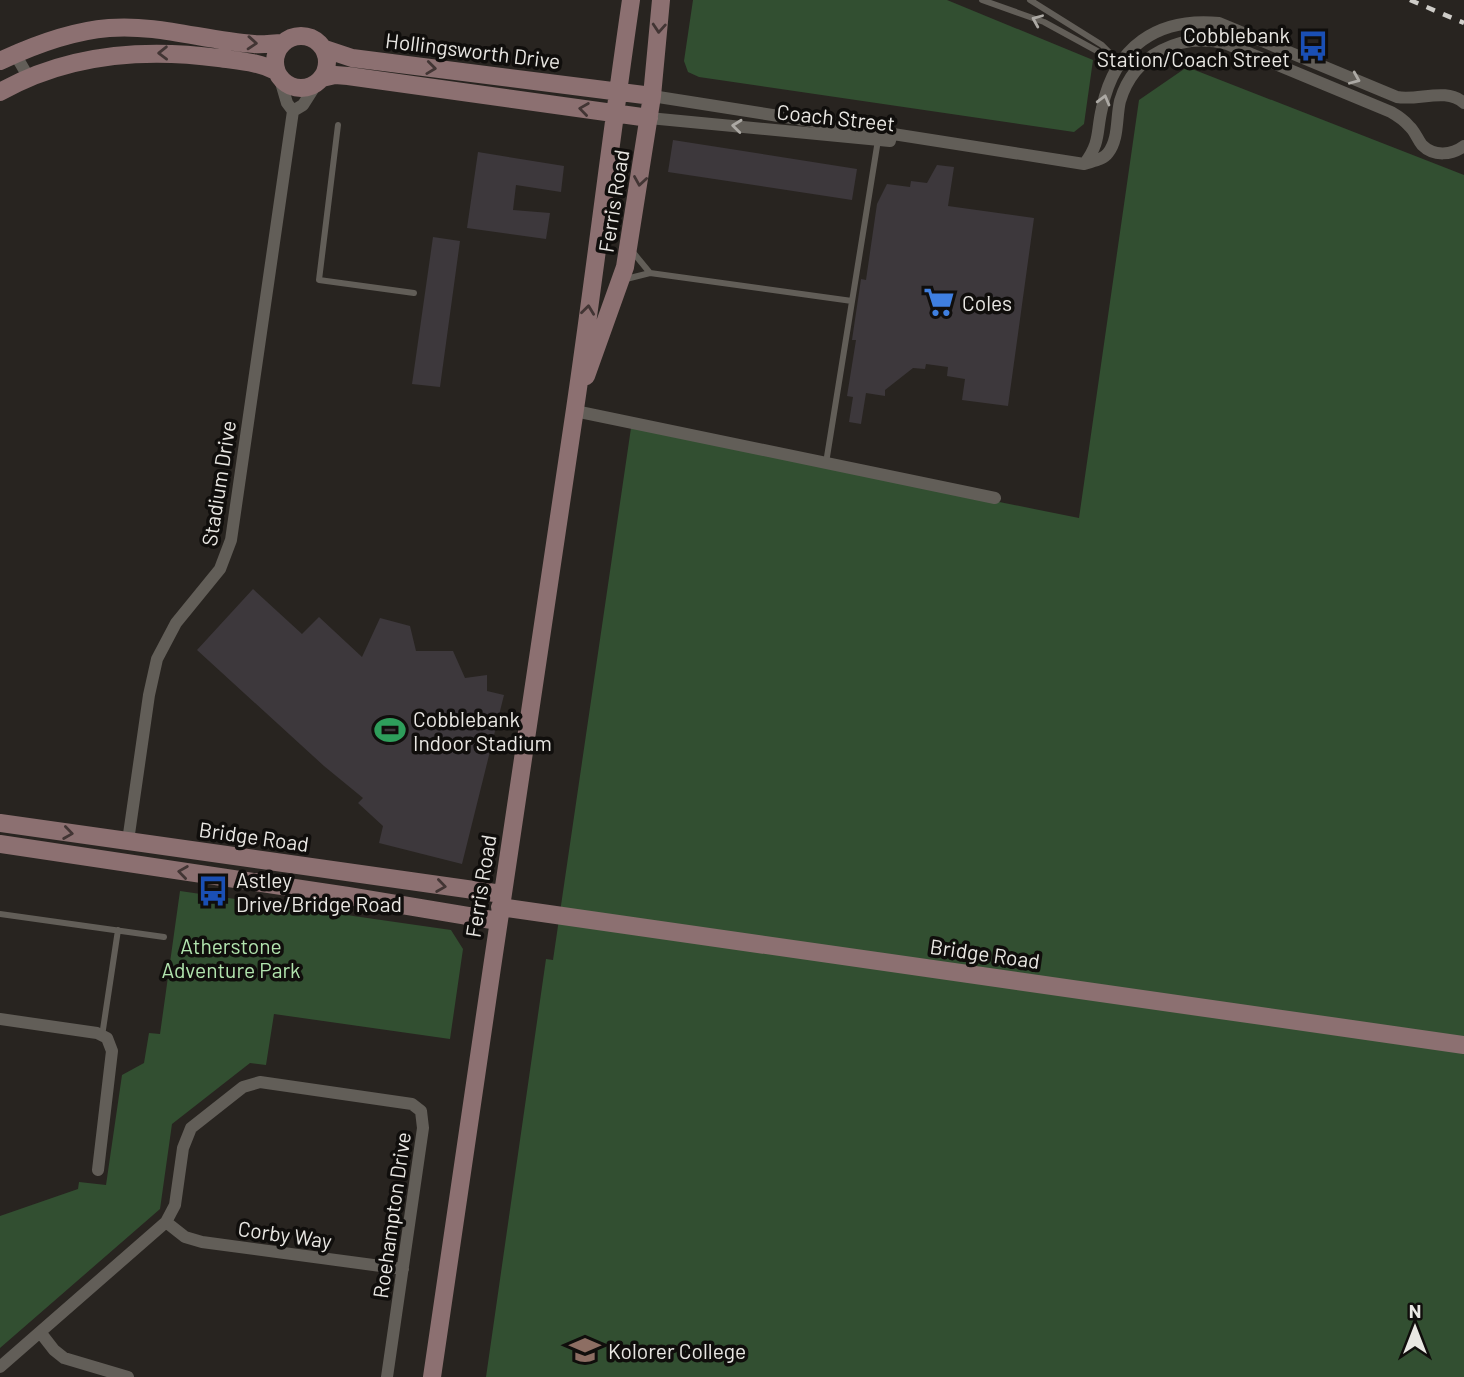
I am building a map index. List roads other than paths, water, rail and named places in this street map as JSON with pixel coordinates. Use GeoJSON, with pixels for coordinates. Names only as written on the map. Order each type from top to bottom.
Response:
{"type":"FeatureCollection","features":[{"type":"Feature","properties":{"kind":"street","name":"Ferris Road"},"geometry":{"type":"LineString","coordinates":[[432,1377],[575,406],[631,0]]}},
{"type":"Feature","properties":{"kind":"street","name":"Ferris Road"},"geometry":{"type":"LineString","coordinates":[[575,406],[621,280],[629,246],[652,96],[661,0]]}},
{"type":"Feature","properties":{"kind":"street"},"geometry":{"type":"LineString","coordinates":[[1084,164],[1098,140],[1101,110],[1119,62],[1139,42],[1166,27],[1198,21],[1219,23],[1397,97],[1416,99],[1450,95],[1464,103]]}},
{"type":"Feature","properties":{"kind":"street"},"geometry":{"type":"LineString","coordinates":[[29,78],[8,58],[78,32],[111,28],[147,29],[256,44],[282,43],[294,36],[308,36],[325,49],[328,64],[303,105],[293,111],[287,103],[275,57],[282,43]]}},
{"type":"Feature","properties":{"kind":"street"},"geometry":{"type":"LineString","coordinates":[[1084,164],[1104,158],[1111,150],[1121,101],[1133,74],[1150,58],[1188,40],[1215,41],[1391,112],[1408,123],[1422,144],[1430,150],[1449,153],[1464,146]]}},
{"type":"Feature","properties":{"kind":"street","name":"Hollingsworth Drive"},"geometry":{"type":"LineString","coordinates":[[325,49],[352,58],[652,96]]}},
{"type":"Feature","properties":{"kind":"street"},"geometry":{"type":"LineString","coordinates":[[0,92],[66,64],[114,55],[181,53],[267,66],[294,87],[309,87],[319,80]]}},
{"type":"Feature","properties":{"kind":"street"},"geometry":{"type":"LineString","coordinates":[[1119,62],[1133,74]]}},
{"type":"Feature","properties":{"kind":"street","name":"Hollingsworth Drive"},"geometry":{"type":"LineString","coordinates":[[319,80],[335,75],[348,76],[649,118]]}},
{"type":"Feature","properties":{"kind":"street","name":"Coach Street"},"geometry":{"type":"LineString","coordinates":[[652,96],[879,136],[1084,164]]}},
{"type":"Feature","properties":{"kind":"street","name":"Stadium Drive"},"geometry":{"type":"LineString","coordinates":[[128,842],[157,659],[176,623],[220,569],[231,540],[293,111]]}},
{"type":"Feature","properties":{"kind":"street","name":"Coach Street"},"geometry":{"type":"LineString","coordinates":[[649,118],[879,136]]}},
{"type":"Feature","properties":{"kind":"street"},"geometry":{"type":"LineString","coordinates":[[575,406],[995,498]]}},
{"type":"Feature","properties":{"kind":"street","name":"Bridge Road"},"geometry":{"type":"LineString","coordinates":[[0,823],[128,842],[500,907],[1464,1045]]}},
{"type":"Feature","properties":{"kind":"street","name":"Bridge Road"},"geometry":{"type":"LineString","coordinates":[[0,844],[334,894],[500,907]]}},
{"type":"Feature","properties":{"kind":"street"},"geometry":{"type":"LineString","coordinates":[[0,1019],[107,1038],[112,1051],[98,1170]]}},
{"type":"Feature","properties":{"kind":"street","name":"Roehampton Drive"},"geometry":{"type":"LineString","coordinates":[[0,1367],[166,1222],[175,1205],[183,1148],[191,1128],[243,1087],[253,1083],[272,1083],[412,1104],[421,1111],[423,1128],[387,1377]]}},
{"type":"Feature","properties":{"kind":"street","name":"Corby Way"},"geometry":{"type":"LineString","coordinates":[[166,1222],[185,1237],[202,1242],[403,1269]]}},
{"type":"Feature","properties":{"kind":"street"},"geometry":{"type":"LineString","coordinates":[[40,1332],[64,1358],[128,1377]]}},
{"type":"Feature","properties":{"kind":"lane"},"geometry":{"type":"LineString","coordinates":[[982,0],[1044,22],[1119,62]]}},
{"type":"Feature","properties":{"kind":"lane"},"geometry":{"type":"LineString","coordinates":[[1030,0],[1102,45],[1119,62]]}},
{"type":"Feature","properties":{"kind":"lane"},"geometry":{"type":"LineString","coordinates":[[338,125],[319,279],[414,293]]}},
{"type":"Feature","properties":{"kind":"lane"},"geometry":{"type":"LineString","coordinates":[[826,463],[879,136]]}},
{"type":"Feature","properties":{"kind":"lane"},"geometry":{"type":"LineString","coordinates":[[629,246],[650,273]]}},
{"type":"Feature","properties":{"kind":"lane"},"geometry":{"type":"LineString","coordinates":[[621,280],[650,273],[852,301]]}},
{"type":"Feature","properties":{"kind":"lane"},"geometry":{"type":"LineString","coordinates":[[0,914],[164,937]]}},
{"type":"Feature","properties":{"kind":"lane"},"geometry":{"type":"LineString","coordinates":[[102,1036],[118,930]]}},
{"type":"Feature","properties":{"kind":"railway"},"geometry":{"type":"LineString","coordinates":[[1410,0],[1464,23]]}},
{"type":"Feature","properties":{"kind":"place","name":"Cobblebank Station/Coach Street"},"geometry":{"type":"Point","coordinates":[1313,46]}},
{"type":"Feature","properties":{"kind":"place","name":"Coles"},"geometry":{"type":"Point","coordinates":[939,302]}},
{"type":"Feature","properties":{"kind":"place","name":"Cobblebank Indoor Stadium"},"geometry":{"type":"Point","coordinates":[390,730]}},
{"type":"Feature","properties":{"kind":"place","name":"Astley Drive/Bridge Road"},"geometry":{"type":"Point","coordinates":[213,891]}},
{"type":"Feature","properties":{"kind":"place","name":"Kolorer College"},"geometry":{"type":"Point","coordinates":[585,1350]}},
{"type":"Feature","properties":{"kind":"park label","name":"Atherstone Adventure Park"},"geometry":{"type":"Point","coordinates":[231,957]}}]}
